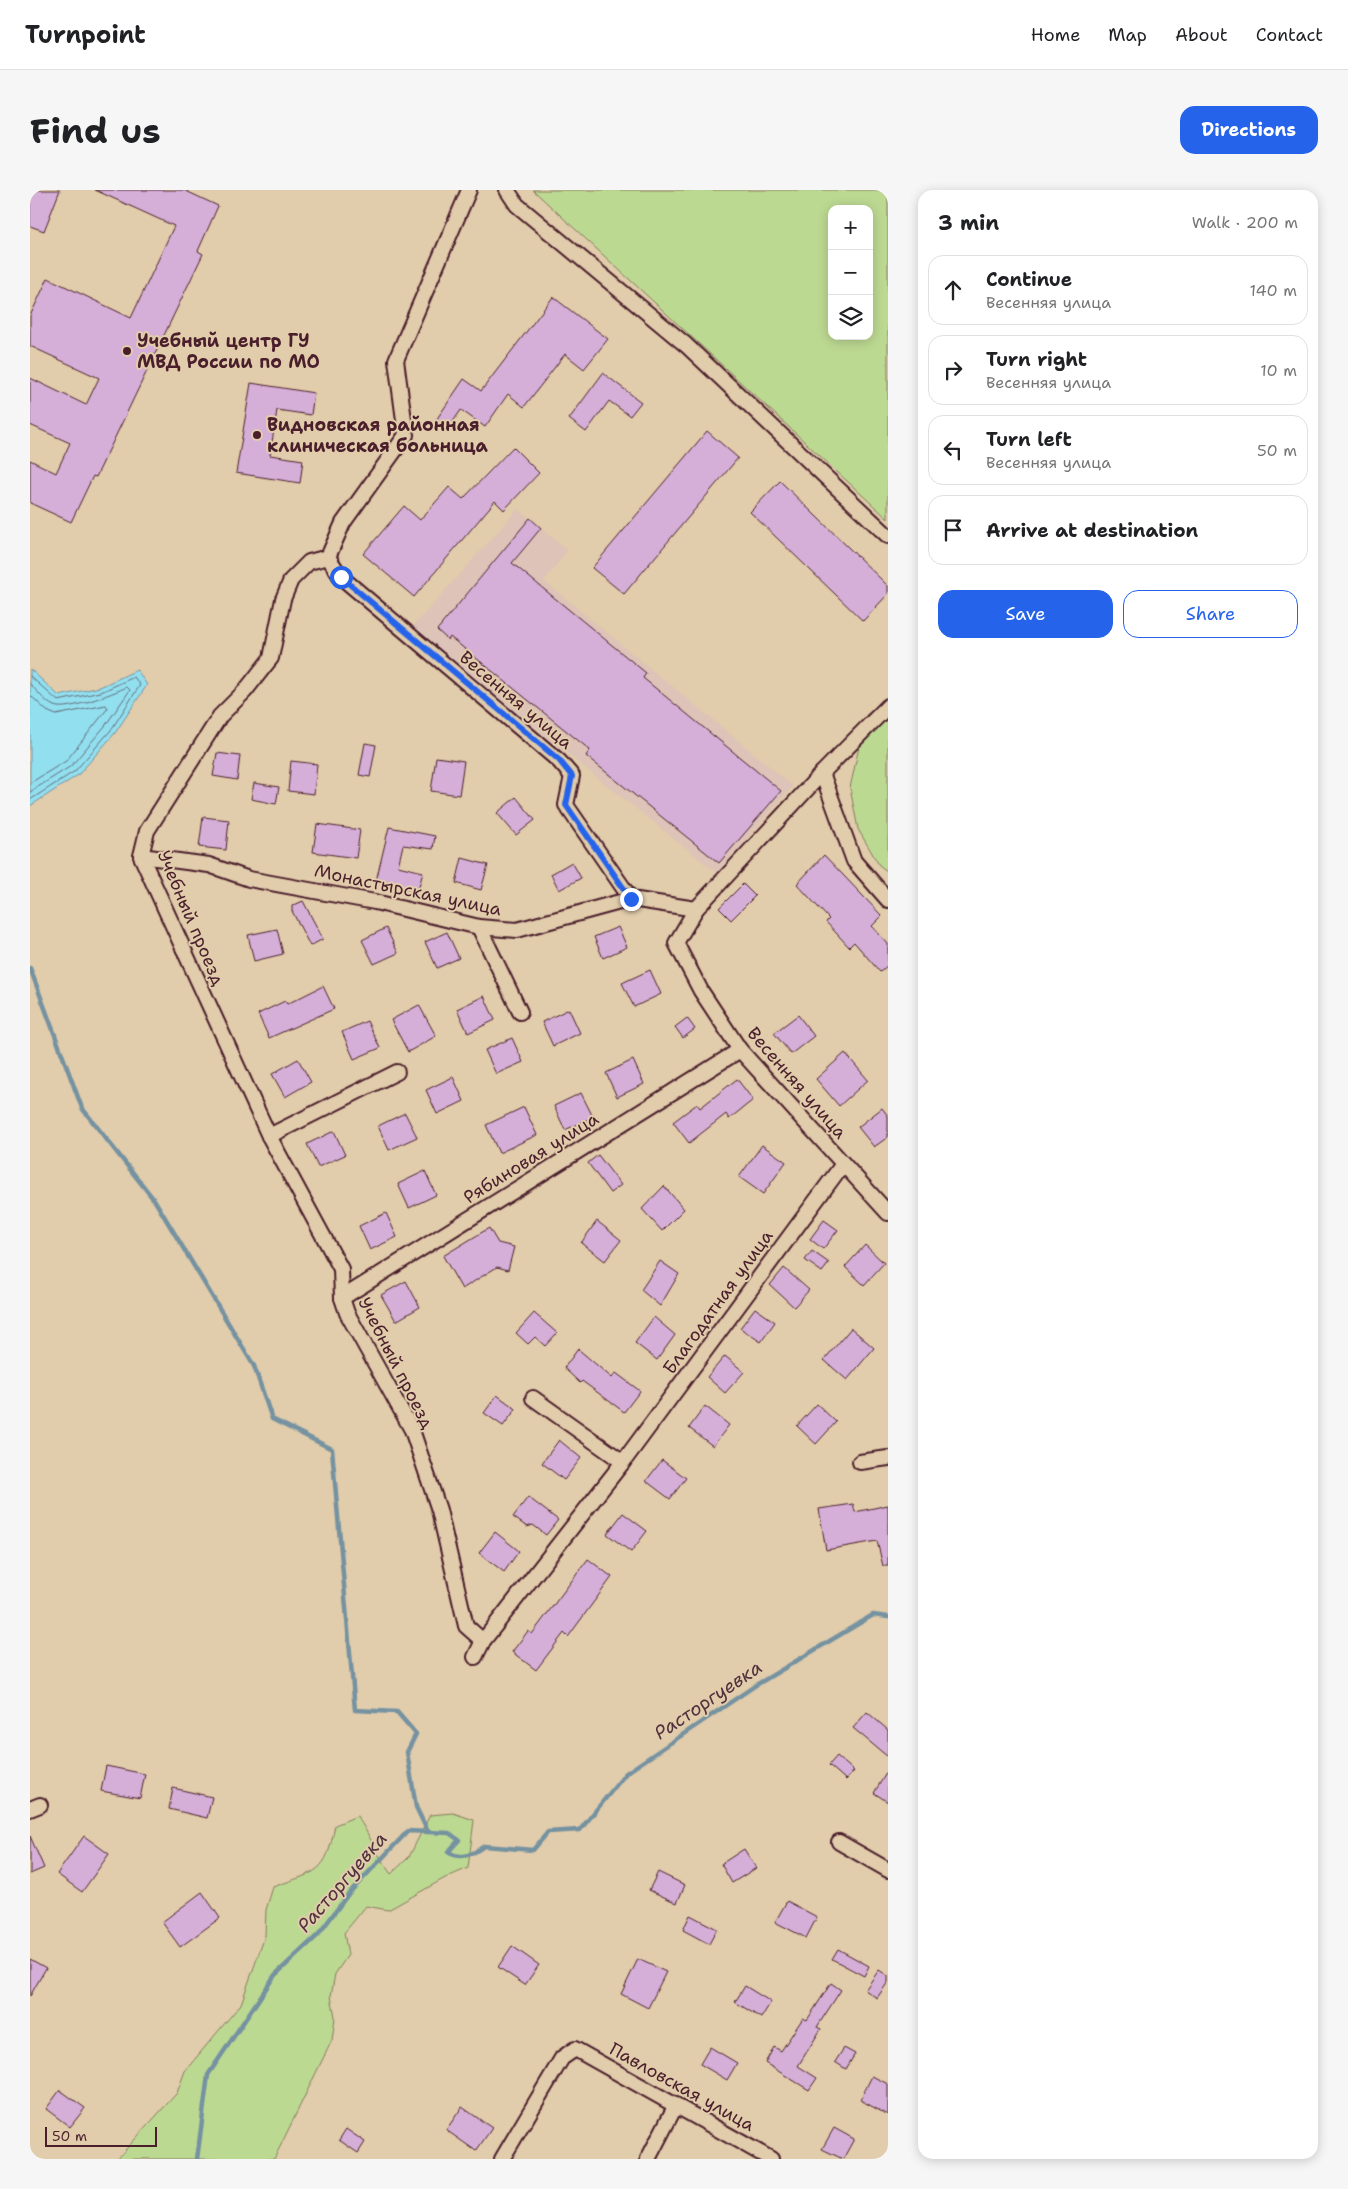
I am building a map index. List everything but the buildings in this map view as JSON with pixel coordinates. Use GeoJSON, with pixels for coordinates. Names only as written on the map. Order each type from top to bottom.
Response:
{"type":"FeatureCollection","features":[{"type":"Feature","properties":{"kind":"street"},"geometry":{"type":"LineString","coordinates":[[328,557],[343,523],[406,435],[396,360],[469,190]]}},
{"type":"Feature","properties":{"kind":"street"},"geometry":{"type":"LineString","coordinates":[[507,190],[517,206],[686,345],[888,536]]}},
{"type":"Feature","properties":{"kind":"street","name":"Учебный проезд"},"geometry":{"type":"LineString","coordinates":[[328,557],[309,562],[291,580],[283,599],[271,658],[245,691],[220,716],[147,830],[141,856],[269,1136],[341,1269],[342,1298],[347,1313],[412,1430],[439,1510],[466,1626],[483,1641]]}},
{"type":"Feature","properties":{"kind":"street","name":"Весенняя улица"},"geometry":{"type":"LineString","coordinates":[[328,557],[341,577],[559,760],[572,776],[566,805],[631,899]]}},
{"type":"Feature","properties":{"kind":"street"},"geometry":{"type":"LineString","coordinates":[[696,909],[822,773],[888,706]]}},
{"type":"Feature","properties":{"kind":"street"},"geometry":{"type":"LineString","coordinates":[[822,773],[854,861],[888,900]]}},
{"type":"Feature","properties":{"kind":"street","name":"Монастырская улица"},"geometry":{"type":"LineString","coordinates":[[141,856],[210,865],[249,879],[338,894],[479,926],[517,930],[631,899],[696,909]]}},
{"type":"Feature","properties":{"kind":"street","name":"Весенняя улица"},"geometry":{"type":"LineString","coordinates":[[696,909],[676,943],[701,991],[740,1050],[888,1213]]}},
{"type":"Feature","properties":{"kind":"street"},"geometry":{"type":"LineString","coordinates":[[479,926],[520,1012]]}},
{"type":"Feature","properties":{"kind":"street","name":"Рябиновая улица"},"geometry":{"type":"LineString","coordinates":[[342,1298],[740,1050]]}},
{"type":"Feature","properties":{"kind":"street"},"geometry":{"type":"LineString","coordinates":[[269,1136],[397,1072]]}},
{"type":"Feature","properties":{"kind":"street","name":"Благодатная улица"},"geometry":{"type":"LineString","coordinates":[[475,1657],[483,1641],[623,1462],[843,1164]]}},
{"type":"Feature","properties":{"kind":"street"},"geometry":{"type":"LineString","coordinates":[[533,1398],[623,1462]]}},
{"type":"Feature","properties":{"kind":"street"},"geometry":{"type":"LineString","coordinates":[[860,1462],[888,1458]]}},
{"type":"Feature","properties":{"kind":"street"},"geometry":{"type":"LineString","coordinates":[[839,1842],[888,1870]]}},
{"type":"Feature","properties":{"kind":"street","name":"Павловская улица"},"geometry":{"type":"LineString","coordinates":[[502,2159],[562,2058],[575,2048],[771,2159]]}},
{"type":"Feature","properties":{"kind":"street"},"geometry":{"type":"LineString","coordinates":[[648,2159],[676,2105]]}},
{"type":"Feature","properties":{"kind":"shaded area"},"geometry":{"type":"Polygon","coordinates":[[[518,509],[567,551],[544,581],[793,786],[717,873],[411,629],[518,509]]]}},
{"type":"Feature","properties":{"kind":"green space"},"geometry":{"type":"Polygon","coordinates":[[[533,190],[888,190],[888,519],[533,190]]]}},
{"type":"Feature","properties":{"kind":"green space"},"geometry":{"type":"Polygon","coordinates":[[[888,698],[887,871],[879,865],[858,829],[850,788],[866,715],[888,698]]]}},
{"type":"Feature","properties":{"kind":"green space"},"geometry":{"type":"Polygon","coordinates":[[[453,1813],[474,1820],[468,1868],[445,1878],[388,1910],[366,1906],[344,1933],[348,1955],[335,1974],[331,1996],[335,2017],[332,2040],[274,2159],[117,2159],[177,2093],[185,2071],[241,2004],[265,1936],[266,1910],[273,1887],[310,1874],[317,1869],[328,1854],[335,1825],[357,1816],[391,1874],[409,1857],[430,1815],[453,1813]]]}},
{"type":"Feature","properties":{"kind":"water"},"geometry":{"type":"Polygon","coordinates":[[[30,669],[59,696],[100,687],[137,670],[147,685],[115,733],[78,775],[30,806],[30,669]]]}},
{"type":"Feature","properties":{"kind":"waterway"},"geometry":{"type":"LineString","coordinates":[[30,968],[82,1108],[155,1201],[254,1366],[272,1419],[332,1449],[355,1710],[397,1712],[416,1734],[407,1752],[416,1807],[428,1832]]}},
{"type":"Feature","properties":{"kind":"waterway","name":"Расторгуевка"},"geometry":{"type":"LineString","coordinates":[[197,2159],[208,2075],[275,1975],[318,1935],[349,1893],[408,1831],[449,1833],[459,1840],[448,1852],[462,1856],[471,1854],[484,1846],[533,1850],[548,1832],[580,1830],[626,1773],[756,1685],[873,1615],[888,1617]]}},
{"type":"Feature","properties":{"kind":"place","name":"Учебный центр ГУ МВД России по МО"},"geometry":{"type":"Point","coordinates":[127,351]}},
{"type":"Feature","properties":{"kind":"place","name":"Видновская районная клиническая больница"},"geometry":{"type":"Point","coordinates":[257,435]}},
{"type":"Feature","properties":{"kind":"route"},"geometry":{"type":"LineString","coordinates":[[341,577],[559,760],[572,776],[566,805],[631,899]]}}]}
